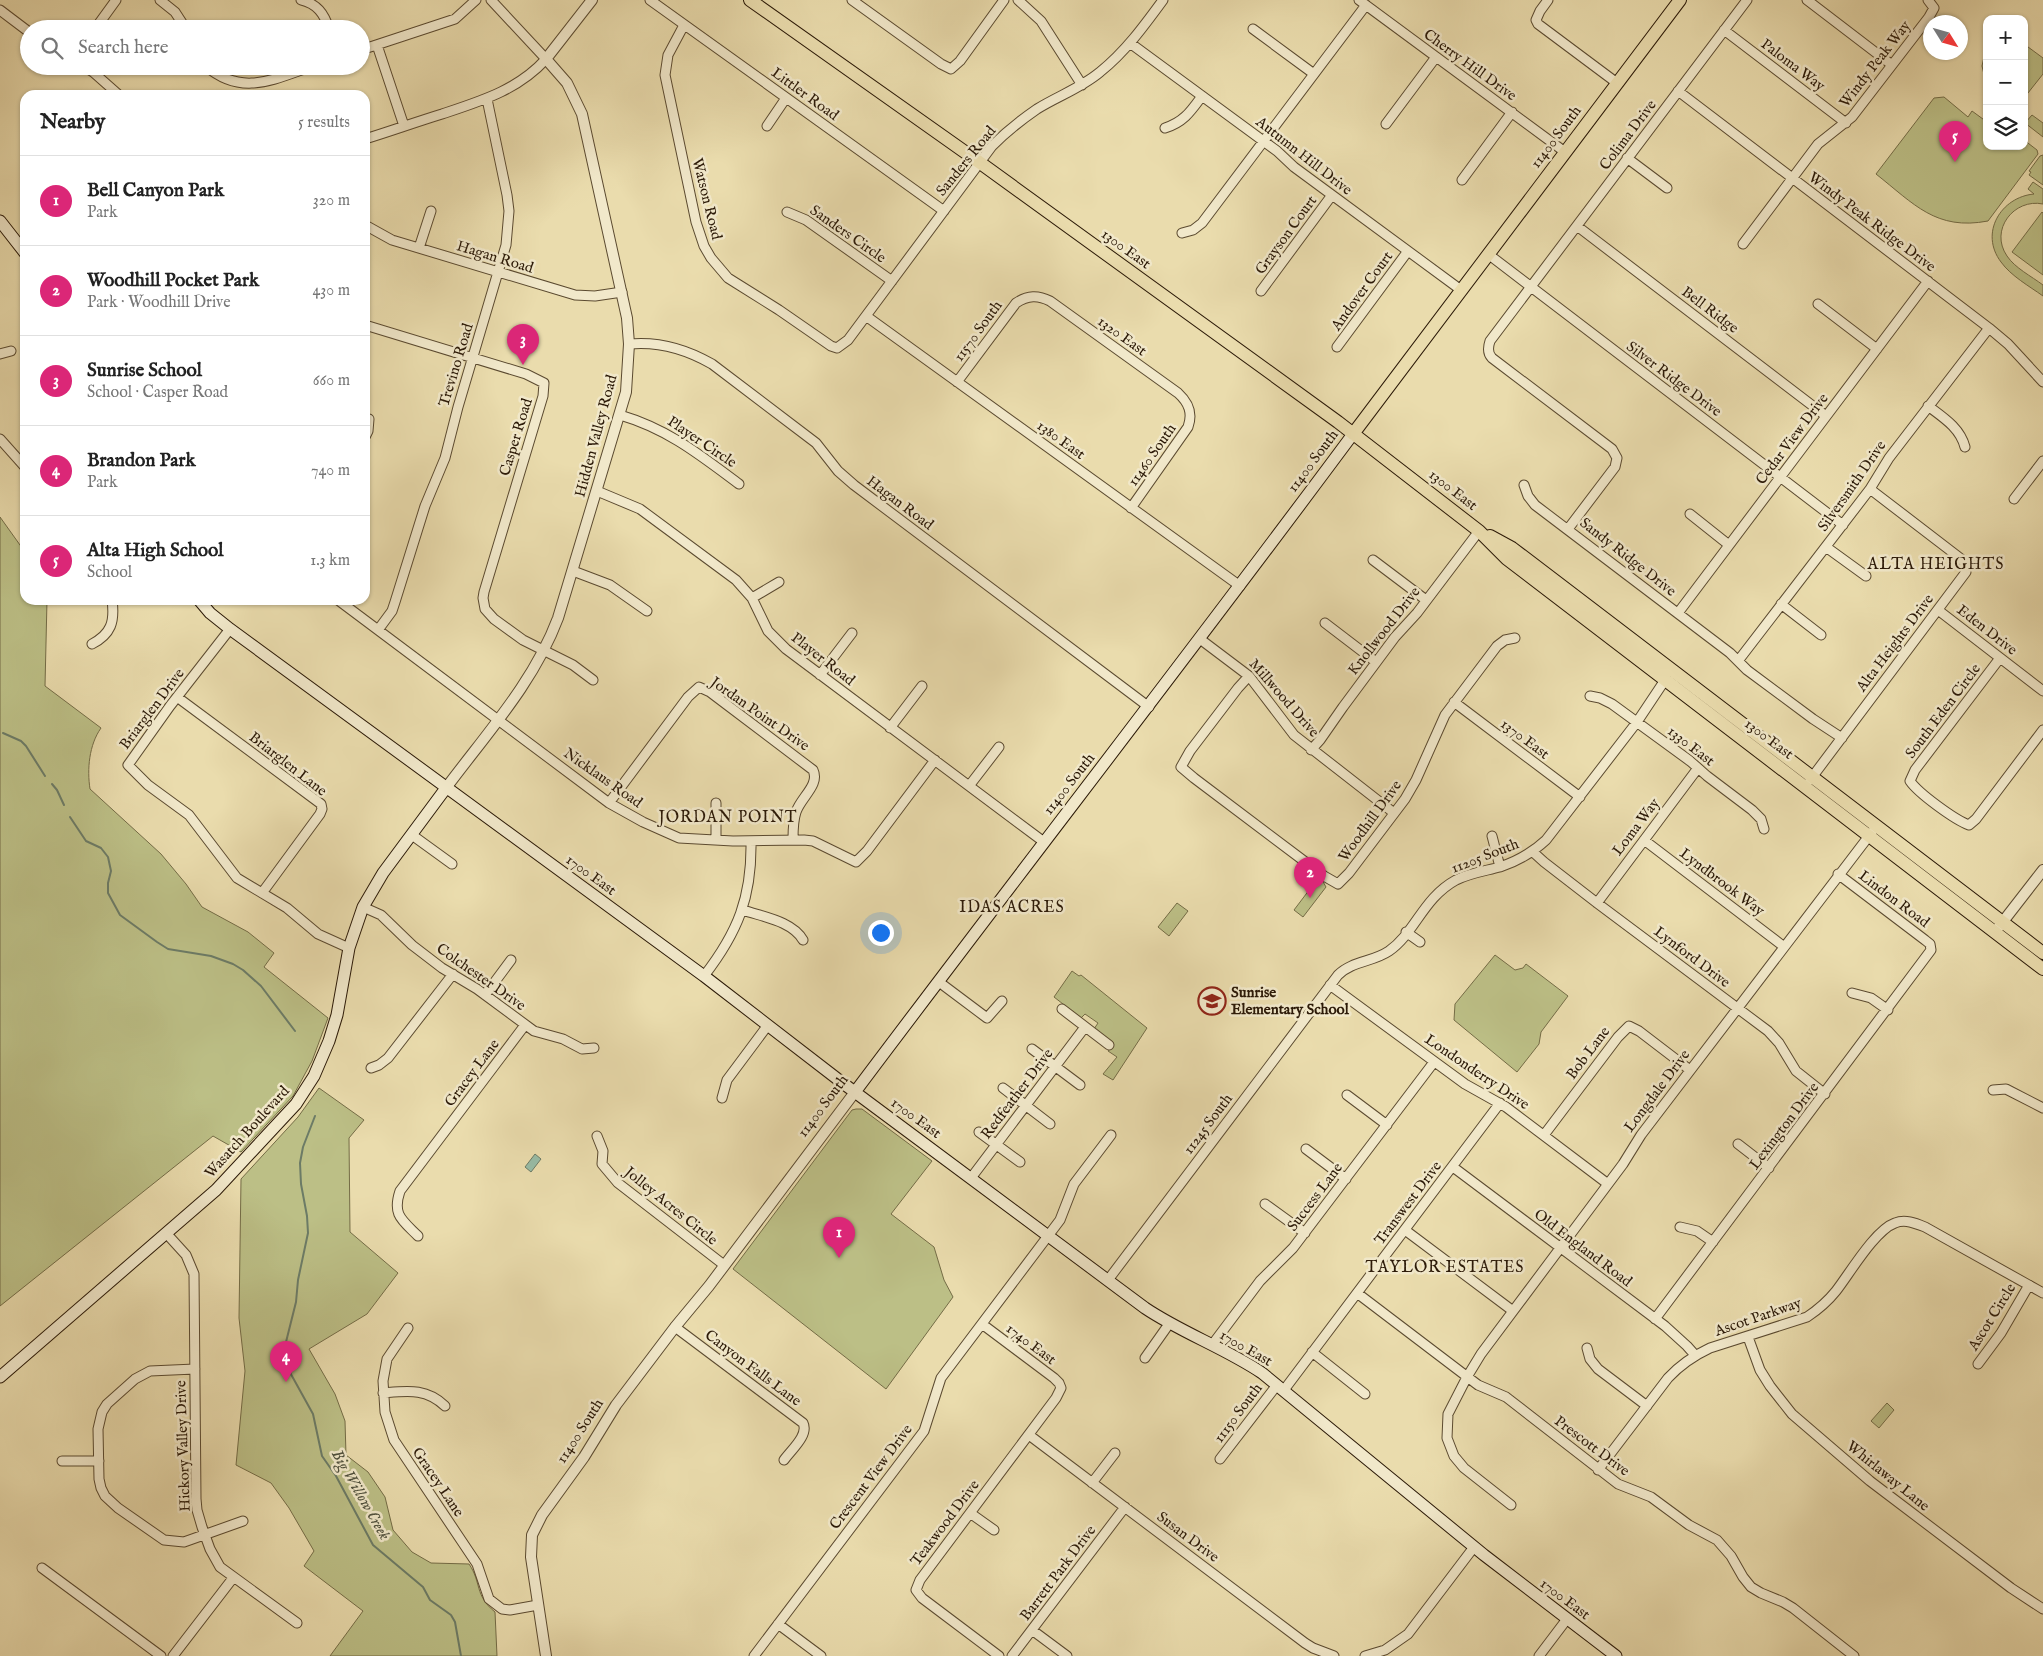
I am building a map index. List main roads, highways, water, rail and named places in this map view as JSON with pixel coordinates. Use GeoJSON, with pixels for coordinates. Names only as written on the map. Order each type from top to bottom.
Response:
{"type":"FeatureCollection","features":[{"type":"Feature","properties":{"kind":"main road","name":"1300 East"},"geometry":{"type":"LineString","coordinates":[[750,0],[979,162],[1353,434],[1479,531],[1507,559],[1665,680],[1809,782]]}},
{"type":"Feature","properties":{"kind":"main road","name":"11400 South"},"geometry":{"type":"LineString","coordinates":[[855,1092],[1044,842],[1149,708],[1680,0]]}},
{"type":"Feature","properties":{"kind":"main road"},"geometry":{"type":"LineString","coordinates":[[0,221],[20,247]]}},
{"type":"Feature","properties":{"kind":"main road","name":"1300 East"},"geometry":{"type":"LineString","coordinates":[[1479,531],[1512,548],[1809,782],[1999,927],[2043,969]]}},
{"type":"Feature","properties":{"kind":"main road","name":"1700 East"},"geometry":{"type":"LineString","coordinates":[[203,605],[230,629],[704,976],[855,1092],[1145,1308],[1170,1324],[1247,1362],[1280,1387],[1399,1488],[1616,1656]]}},
{"type":"Feature","properties":{"kind":"main road","name":"Wasatch Boulevard"},"geometry":{"type":"LineString","coordinates":[[0,1377],[229,1176],[284,1117],[306,1088],[320,1064],[334,1029],[348,948],[363,907],[383,873],[446,788]]}},
{"type":"Feature","properties":{"kind":"main road","name":"1300 East"},"geometry":{"type":"LineString","coordinates":[[1999,927],[2043,953]]}},
{"type":"Feature","properties":{"kind":"waterway","name":"Big Willow Creek"},"geometry":{"type":"LineString","coordinates":[[3,733],[21,741],[26,746],[45,776]]}},
{"type":"Feature","properties":{"kind":"waterway","name":"Big Willow Creek"},"geometry":{"type":"LineString","coordinates":[[52,784],[64,805]]}},
{"type":"Feature","properties":{"kind":"waterway","name":"Big Willow Creek"},"geometry":{"type":"LineString","coordinates":[[70,817],[86,841],[101,848],[108,857],[111,871],[108,893],[120,915],[168,949],[211,956],[243,970],[261,986],[295,1031]]}},
{"type":"Feature","properties":{"kind":"waterway","name":"Big Willow Creek"},"geometry":{"type":"LineString","coordinates":[[315,1116],[303,1147],[300,1163],[308,1233],[298,1280],[296,1302],[282,1358],[313,1414],[322,1456],[336,1476],[373,1545],[423,1587],[430,1600],[451,1615],[455,1622],[461,1656]]}},
{"type":"Feature","properties":{"kind":"place","name":"Alta High School"},"geometry":{"type":"Point","coordinates":[1955,162]}},
{"type":"Feature","properties":{"kind":"place","name":"Sunrise School"},"geometry":{"type":"Point","coordinates":[523,365]}},
{"type":"Feature","properties":{"kind":"place","name":"Woodhill Pocket Park"},"geometry":{"type":"Point","coordinates":[1310,898]}},
{"type":"Feature","properties":{"kind":"place","name":"Sunrise Elementary School"},"geometry":{"type":"Point","coordinates":[1212,1001]}},
{"type":"Feature","properties":{"kind":"place","name":"Bell Canyon Park"},"geometry":{"type":"Point","coordinates":[839,1258]}},
{"type":"Feature","properties":{"kind":"place","name":"Brandon Park"},"geometry":{"type":"Point","coordinates":[286,1382]}},
{"type":"Feature","properties":{"kind":"district","name":"ALTA HEIGHTS"},"geometry":{"type":"Point","coordinates":[1936,565]}},
{"type":"Feature","properties":{"kind":"district","name":"JORDAN POINT"},"geometry":{"type":"Point","coordinates":[728,818]}},
{"type":"Feature","properties":{"kind":"district","name":"IDAS ACRES"},"geometry":{"type":"Point","coordinates":[1012,908]}},
{"type":"Feature","properties":{"kind":"district","name":"TAYLOR ESTATES"},"geometry":{"type":"Point","coordinates":[1445,1268]}}]}
